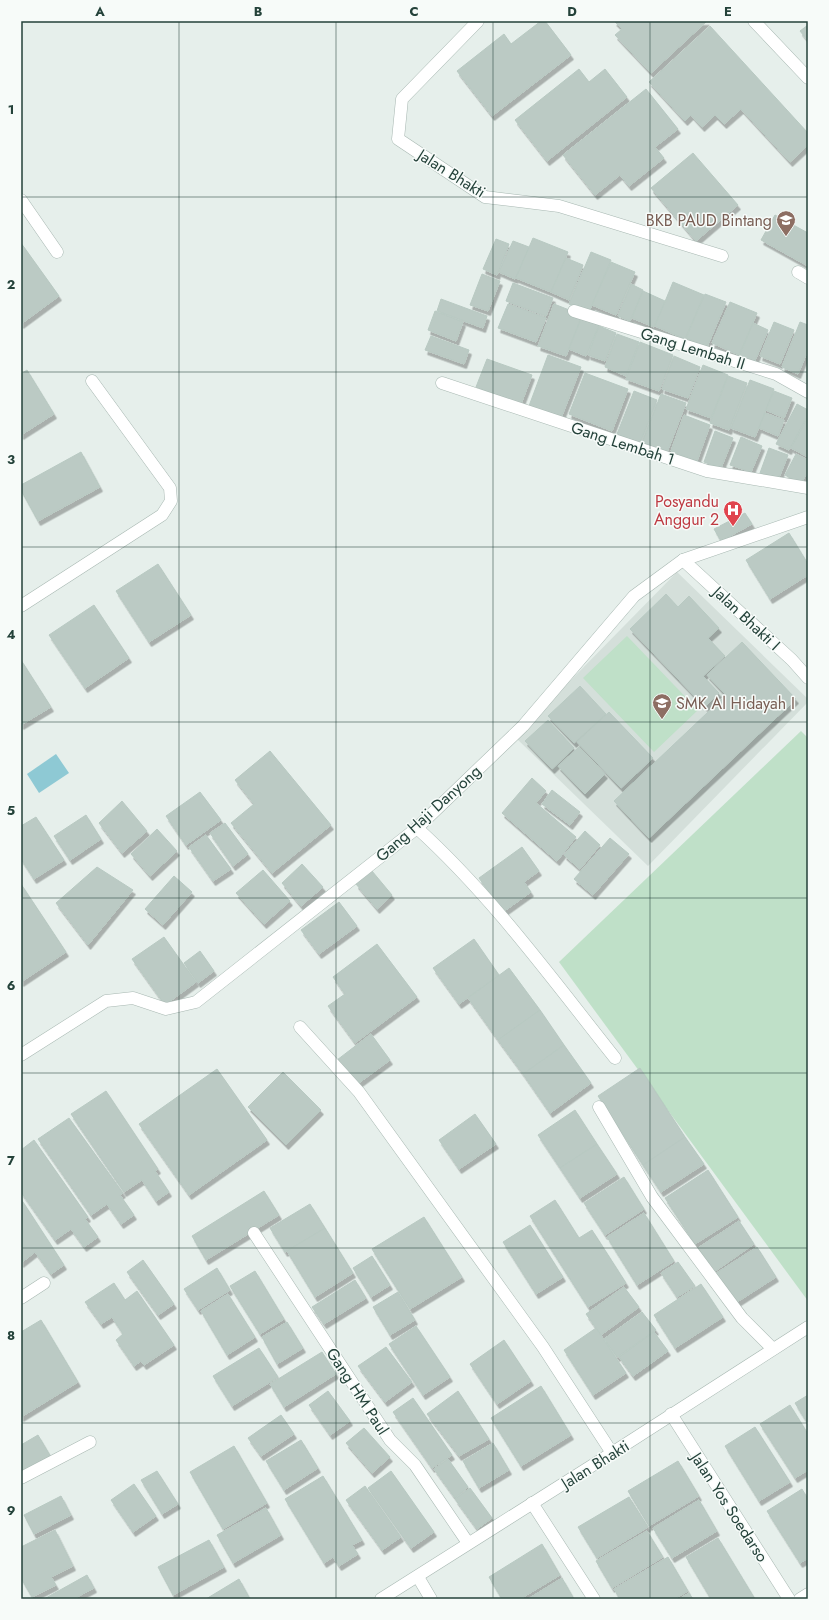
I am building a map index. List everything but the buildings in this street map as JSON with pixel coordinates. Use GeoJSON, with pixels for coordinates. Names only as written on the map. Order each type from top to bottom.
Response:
{"type":"FeatureCollection","features":[{"type":"Feature","properties":{"kind":"street","name":"Jalan Bhakti"},"geometry":{"type":"LineString","coordinates":[[478,21],[402,99],[398,139],[485,197],[559,206],[722,256]]}},
{"type":"Feature","properties":{"kind":"street"},"geometry":{"type":"LineString","coordinates":[[754,21],[808,78]]}},
{"type":"Feature","properties":{"kind":"street"},"geometry":{"type":"LineString","coordinates":[[21,200],[57,252]]}},
{"type":"Feature","properties":{"kind":"street","name":"Gang Lembah II"},"geometry":{"type":"LineString","coordinates":[[574,312],[776,374],[808,392]]}},
{"type":"Feature","properties":{"kind":"street"},"geometry":{"type":"LineString","coordinates":[[21,606],[162,515],[171,501],[170,488],[92,381]]}},
{"type":"Feature","properties":{"kind":"street","name":"Gang Lembah 1"},"geometry":{"type":"LineString","coordinates":[[442,383],[707,471],[808,488]]}},
{"type":"Feature","properties":{"kind":"street","name":"Gang Haji Danyong"},"geometry":{"type":"LineString","coordinates":[[21,1055],[106,1001],[133,998],[166,1009],[196,1002],[418,828],[523,726],[634,596],[684,560],[777,530],[808,517]]}},
{"type":"Feature","properties":{"kind":"street","name":"Jalan Bhakti I"},"geometry":{"type":"LineString","coordinates":[[684,560],[792,660],[808,678]]}},
{"type":"Feature","properties":{"kind":"street"},"geometry":{"type":"LineString","coordinates":[[418,828],[435,843],[508,923],[615,1058]]}},
{"type":"Feature","properties":{"kind":"street"},"geometry":{"type":"LineString","coordinates":[[300,1027],[359,1092],[543,1347],[612,1454]]}},
{"type":"Feature","properties":{"kind":"street"},"geometry":{"type":"LineString","coordinates":[[598,1107],[652,1197],[742,1318],[773,1349]]}},
{"type":"Feature","properties":{"kind":"street","name":"Gang HM Paul"},"geometry":{"type":"LineString","coordinates":[[254,1233],[390,1440],[415,1465],[468,1543]]}},
{"type":"Feature","properties":{"kind":"street"},"geometry":{"type":"LineString","coordinates":[[21,1298],[44,1283]]}},
{"type":"Feature","properties":{"kind":"street","name":"Jalan Bhakti"},"geometry":{"type":"LineString","coordinates":[[381,1599],[612,1454],[671,1414],[808,1327]]}},
{"type":"Feature","properties":{"kind":"street","name":"Jalan Yos Soedarso"},"geometry":{"type":"LineString","coordinates":[[671,1414],[789,1599]]}},
{"type":"Feature","properties":{"kind":"street"},"geometry":{"type":"LineString","coordinates":[[21,1478],[90,1442]]}},
{"type":"Feature","properties":{"kind":"street"},"geometry":{"type":"LineString","coordinates":[[532,1503],[594,1599]]}},
{"type":"Feature","properties":{"kind":"street"},"geometry":{"type":"LineString","coordinates":[[418,1577],[431,1599]]}},
{"type":"Feature","properties":{"kind":"street"},"geometry":{"type":"LineString","coordinates":[[800,1599],[808,1594]]}},
{"type":"Feature","properties":{"kind":"shaded area","name":"SMK Al Hidayah I"},"geometry":{"type":"Polygon","coordinates":[[[677,572],[808,699],[808,702],[648,866],[515,737],[677,572]]]}},
{"type":"Feature","properties":{"kind":"green space"},"geometry":{"type":"Polygon","coordinates":[[[627,636],[698,710],[654,752],[583,678],[627,636]]]}},
{"type":"Feature","properties":{"kind":"green space"},"geometry":{"type":"Polygon","coordinates":[[[801,731],[808,738],[808,1301],[559,962],[801,731]]]}},
{"type":"Feature","properties":{"kind":"water"},"geometry":{"type":"Polygon","coordinates":[[[56,754],[69,773],[39,793],[27,774],[56,754]]]}},
{"type":"Feature","properties":{"kind":"place","name":"BKB PAUD Bintang"},"geometry":{"type":"Point","coordinates":[786,237]}},
{"type":"Feature","properties":{"kind":"place","name":"Posyandu Anggur 2"},"geometry":{"type":"Point","coordinates":[733,527]}},
{"type":"Feature","properties":{"kind":"place","name":"SMK Al Hidayah I"},"geometry":{"type":"Point","coordinates":[662,720]}}]}
